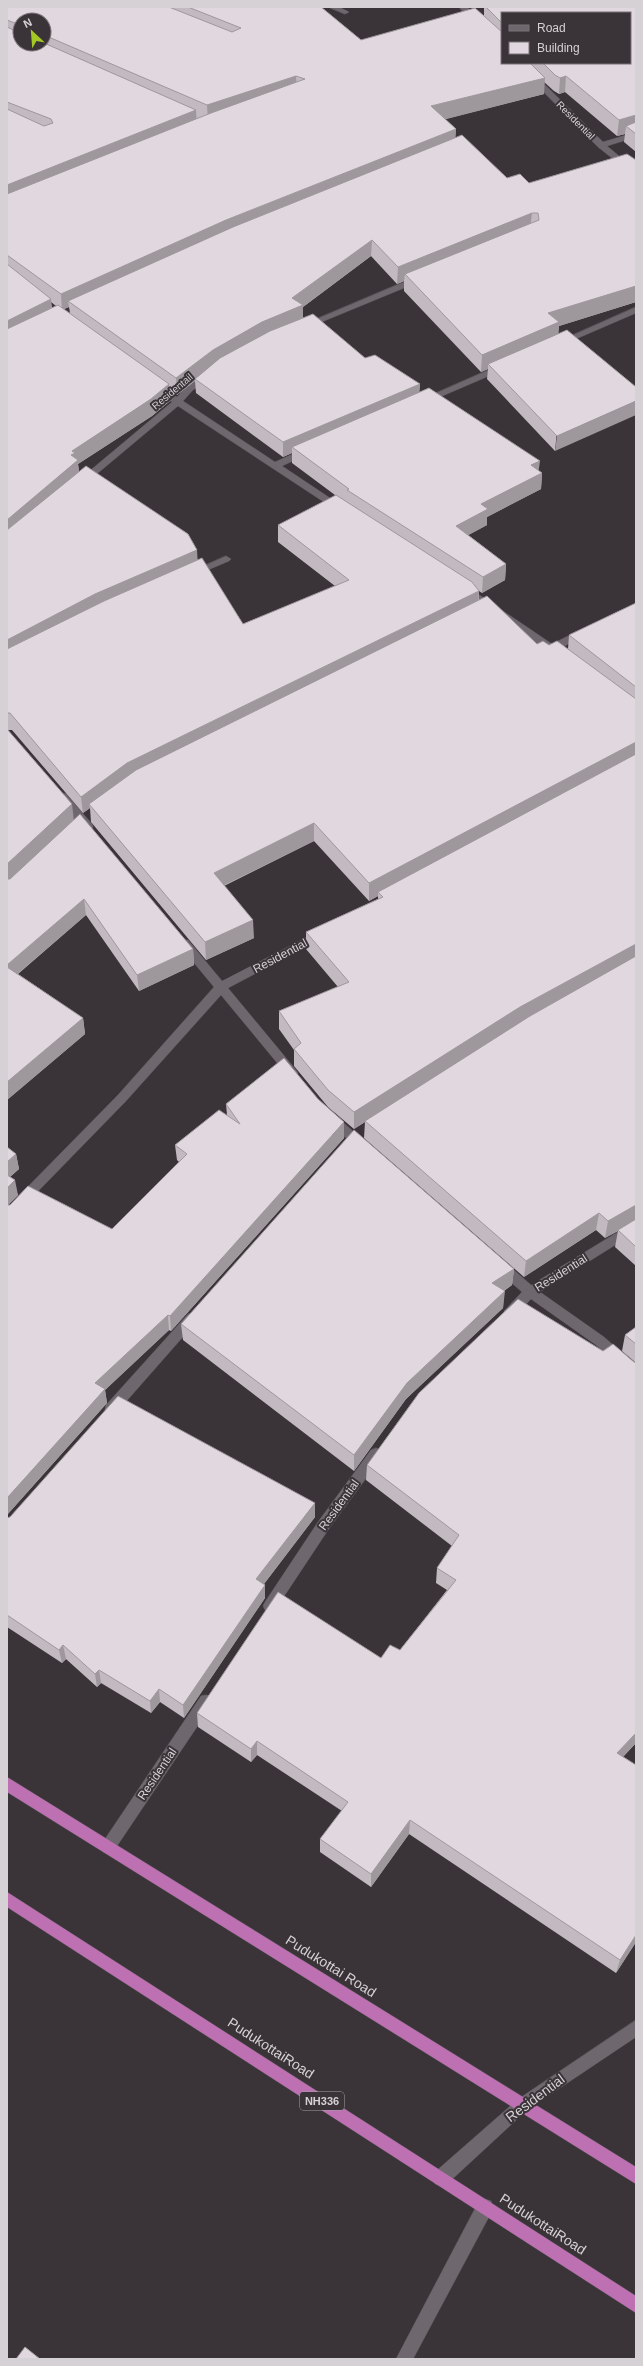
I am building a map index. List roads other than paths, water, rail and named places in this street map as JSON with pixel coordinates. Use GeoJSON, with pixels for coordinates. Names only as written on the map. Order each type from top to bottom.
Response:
{"type":"FeatureCollection","features":[{"type":"Feature","properties":{"kind":"highway","name":"Pudukottai Road"},"geometry":{"type":"LineString","coordinates":[[7,1784],[636,2176]]}},
{"type":"Feature","properties":{"kind":"highway","name":"PudukottaiRoad"},"geometry":{"type":"LineString","coordinates":[[7,1899],[485,2206],[636,2305]]}},
{"type":"Feature","properties":{"kind":"street"},"geometry":{"type":"LineString","coordinates":[[332,7],[345,12]]}},
{"type":"Feature","properties":{"kind":"street"},"geometry":{"type":"LineString","coordinates":[[463,7],[485,29]]}},
{"type":"Feature","properties":{"kind":"street","name":"Residential"},"geometry":{"type":"LineString","coordinates":[[520,64],[601,145],[636,174]]}},
{"type":"Feature","properties":{"kind":"street"},"geometry":{"type":"LineString","coordinates":[[601,145],[636,134]]}},
{"type":"Feature","properties":{"kind":"street"},"geometry":{"type":"LineString","coordinates":[[298,328],[430,274]]}},
{"type":"Feature","properties":{"kind":"street"},"geometry":{"type":"LineString","coordinates":[[549,347],[636,310]]}},
{"type":"Feature","properties":{"kind":"street"},"geometry":{"type":"LineString","coordinates":[[411,406],[513,363]]}},
{"type":"Feature","properties":{"kind":"street","name":"Residentail"},"geometry":{"type":"LineString","coordinates":[[74,489],[177,402],[190,388],[216,372]]}},
{"type":"Feature","properties":{"kind":"street"},"geometry":{"type":"LineString","coordinates":[[146,380],[273,466],[346,512]]}},
{"type":"Feature","properties":{"kind":"street"},"geometry":{"type":"LineString","coordinates":[[273,466],[317,447]]}},
{"type":"Feature","properties":{"kind":"street"},"geometry":{"type":"LineString","coordinates":[[184,577],[226,559]]}},
{"type":"Feature","properties":{"kind":"street"},"geometry":{"type":"LineString","coordinates":[[458,585],[492,606],[563,658]]}},
{"type":"Feature","properties":{"kind":"street"},"geometry":{"type":"LineString","coordinates":[[478,613],[492,606]]}},
{"type":"Feature","properties":{"kind":"street"},"geometry":{"type":"LineString","coordinates":[[551,649],[594,627]]}},
{"type":"Feature","properties":{"kind":"street"},"geometry":{"type":"LineString","coordinates":[[52,786],[97,838]]}},
{"type":"Feature","properties":{"kind":"street","name":"Residential"},"geometry":{"type":"LineString","coordinates":[[7,1216],[122,1098],[221,987],[334,927]]}},
{"type":"Feature","properties":{"kind":"street"},"geometry":{"type":"LineString","coordinates":[[176,934],[299,1081]]}},
{"type":"Feature","properties":{"kind":"street"},"geometry":{"type":"LineString","coordinates":[[323,1111],[371,1154]]}},
{"type":"Feature","properties":{"kind":"street"},"geometry":{"type":"LineString","coordinates":[[343,1150],[354,1138],[366,1130]]}},
{"type":"Feature","properties":{"kind":"street","name":"Residential"},"geometry":{"type":"LineString","coordinates":[[502,1319],[530,1292],[636,1226]]}},
{"type":"Feature","properties":{"kind":"street"},"geometry":{"type":"LineString","coordinates":[[495,1261],[530,1292],[600,1340],[636,1373]]}},
{"type":"Feature","properties":{"kind":"street"},"geometry":{"type":"LineString","coordinates":[[102,1420],[201,1309]]}},
{"type":"Feature","properties":{"kind":"street","name":"Residential"},"geometry":{"type":"LineString","coordinates":[[262,1618],[323,1526],[384,1443]]}},
{"type":"Feature","properties":{"kind":"street","name":"Residential"},"geometry":{"type":"LineString","coordinates":[[108,1847],[214,1690]]}},
{"type":"Feature","properties":{"kind":"street","name":"Residential"},"geometry":{"type":"LineString","coordinates":[[441,2178],[522,2105],[636,2028]]}},
{"type":"Feature","properties":{"kind":"street"},"geometry":{"type":"LineString","coordinates":[[404,2359],[485,2206]]}}]}
